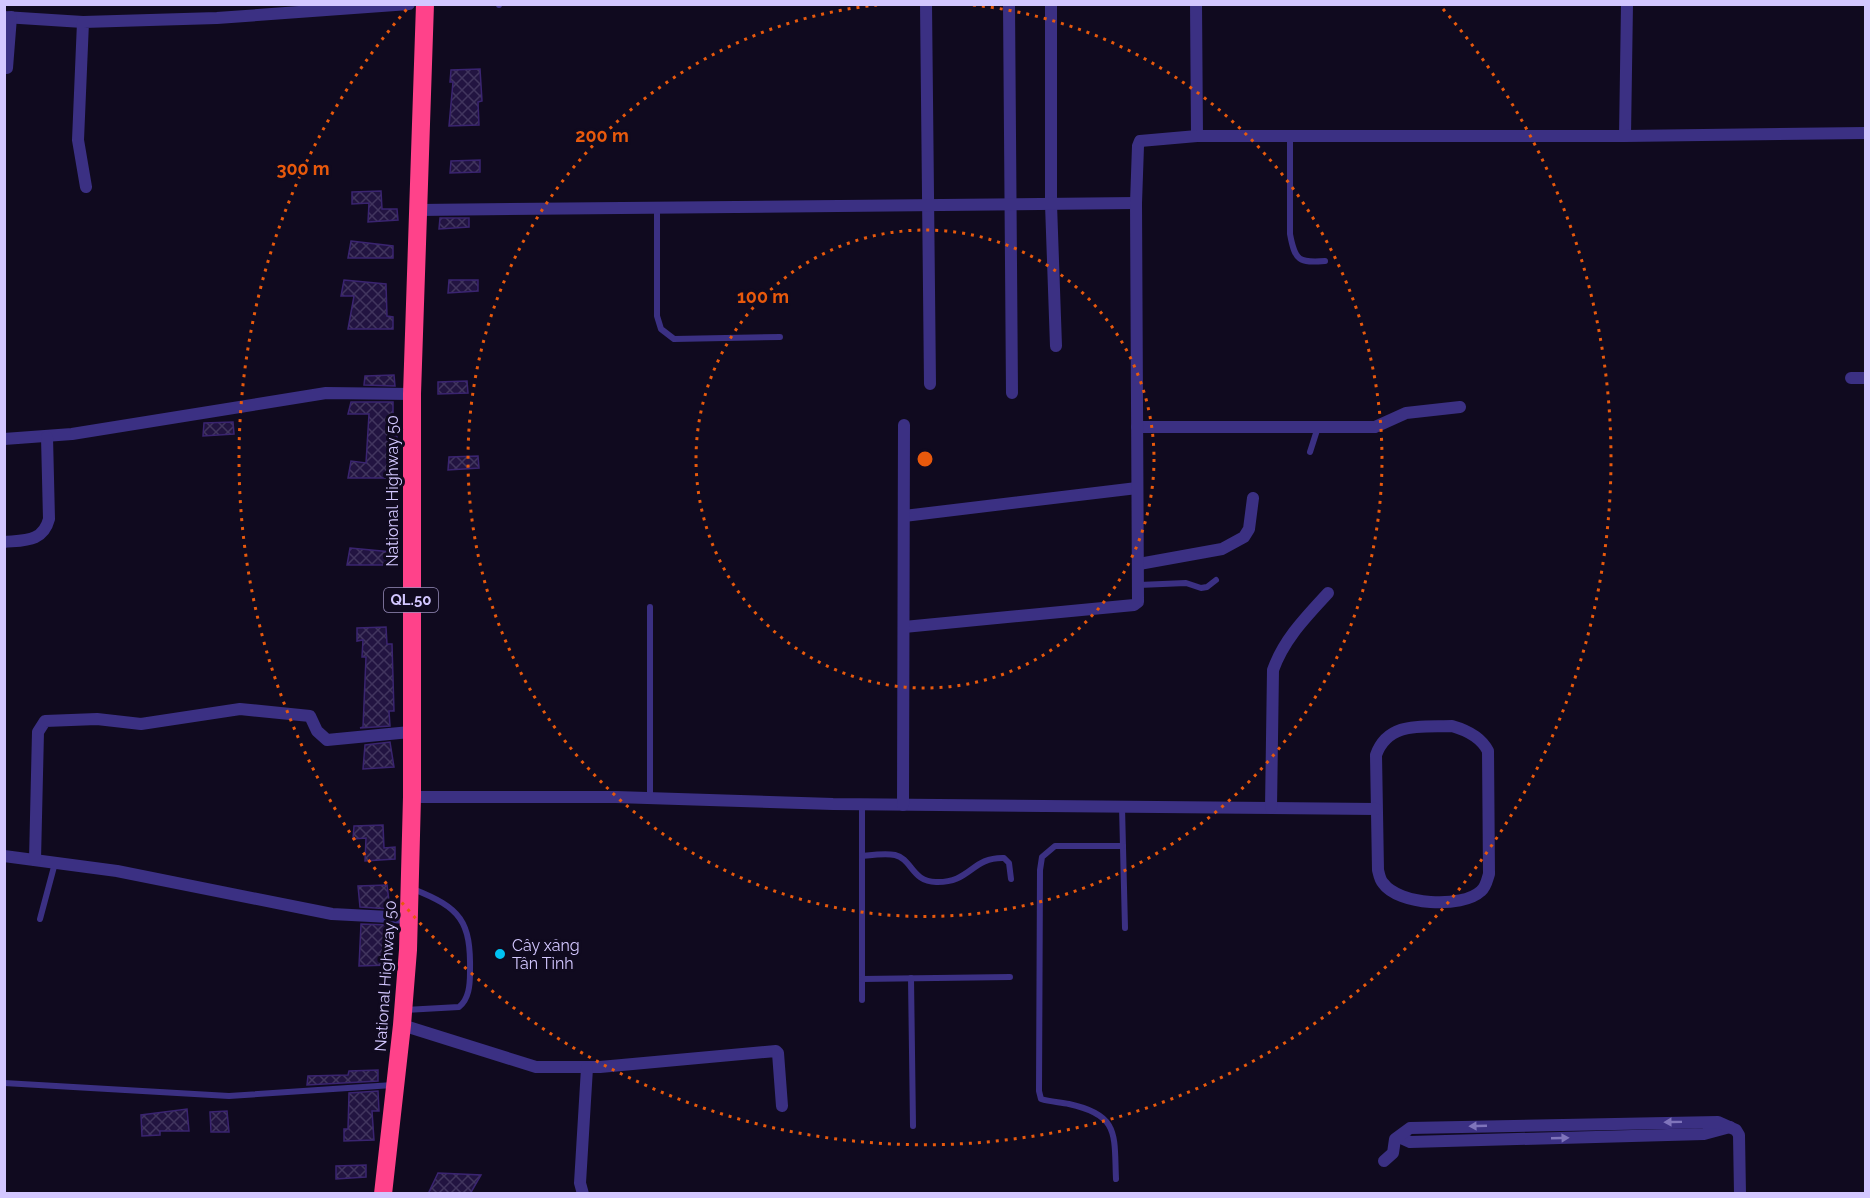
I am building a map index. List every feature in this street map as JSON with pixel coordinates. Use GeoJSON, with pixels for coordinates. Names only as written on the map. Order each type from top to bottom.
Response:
{"type":"FeatureCollection","features":[{"type":"Feature","properties":{"kind":"highway","name":"National Highway 50"},"geometry":{"type":"LineString","coordinates":[[383,1194],[403,1018],[409,918],[412,797],[410,732],[412,394],[425,4]]}},
{"type":"Feature","properties":{"kind":"street"},"geometry":{"type":"LineString","coordinates":[[7,68],[8,17],[83,22],[217,18],[409,4]]}},
{"type":"Feature","properties":{"kind":"street"},"geometry":{"type":"LineString","coordinates":[[926,4],[930,384]]}},
{"type":"Feature","properties":{"kind":"street"},"geometry":{"type":"LineString","coordinates":[[1009,4],[1012,393]]}},
{"type":"Feature","properties":{"kind":"street"},"geometry":{"type":"LineString","coordinates":[[1051,4],[1051,204],[1056,345]]}},
{"type":"Feature","properties":{"kind":"street"},"geometry":{"type":"LineString","coordinates":[[1197,4],[1197,136]]}},
{"type":"Feature","properties":{"kind":"street"},"geometry":{"type":"LineString","coordinates":[[1625,136],[1627,4]]}},
{"type":"Feature","properties":{"kind":"street"},"geometry":{"type":"LineString","coordinates":[[83,22],[78,140],[86,187]]}},
{"type":"Feature","properties":{"kind":"street"},"geometry":{"type":"LineString","coordinates":[[904,627],[1134,605],[1139,596],[1136,203],[1140,141],[1197,136],[1625,136],[1866,133]]}},
{"type":"Feature","properties":{"kind":"street"},"geometry":{"type":"LineString","coordinates":[[418,210],[657,209],[928,203],[1136,203]]}},
{"type":"Feature","properties":{"kind":"street"},"geometry":{"type":"LineString","coordinates":[[1851,378],[1866,378]]}},
{"type":"Feature","properties":{"kind":"street"},"geometry":{"type":"LineString","coordinates":[[4,439],[47,437],[317,394],[412,394]]}},
{"type":"Feature","properties":{"kind":"street"},"geometry":{"type":"LineString","coordinates":[[1137,427],[1375,427],[1406,413],[1460,407]]}},
{"type":"Feature","properties":{"kind":"street"},"geometry":{"type":"LineString","coordinates":[[903,805],[904,425]]}},
{"type":"Feature","properties":{"kind":"street"},"geometry":{"type":"LineString","coordinates":[[4,542],[35,540],[46,530],[49,519],[47,437]]}},
{"type":"Feature","properties":{"kind":"street"},"geometry":{"type":"LineString","coordinates":[[904,516],[1137,488]]}},
{"type":"Feature","properties":{"kind":"street"},"geometry":{"type":"LineString","coordinates":[[1138,564],[1231,545],[1249,529],[1253,498]]}},
{"type":"Feature","properties":{"kind":"street"},"geometry":{"type":"LineString","coordinates":[[1271,808],[1273,670],[1278,654],[1295,629],[1328,593]]}},
{"type":"Feature","properties":{"kind":"street"},"geometry":{"type":"LineString","coordinates":[[35,860],[39,732],[45,721],[97,719],[141,724],[240,709],[310,716],[317,731],[327,740],[410,732]]}},
{"type":"Feature","properties":{"kind":"street"},"geometry":{"type":"LineString","coordinates":[[1452,726],[1463,729],[1484,743],[1488,751],[1488,874],[1485,886],[1480,893],[1447,903],[1415,900],[1395,894],[1383,884],[1378,870],[1376,809],[1376,755],[1380,743],[1391,732],[1407,727],[1452,726]]}},
{"type":"Feature","properties":{"kind":"street"},"geometry":{"type":"LineString","coordinates":[[412,797],[650,798],[903,805],[1376,809]]}},
{"type":"Feature","properties":{"kind":"street"},"geometry":{"type":"LineString","coordinates":[[4,856],[222,890],[332,914],[409,918]]}},
{"type":"Feature","properties":{"kind":"street"},"geometry":{"type":"LineString","coordinates":[[403,1018],[536,1067],[587,1068],[776,1051],[782,1106]]}},
{"type":"Feature","properties":{"kind":"street"},"geometry":{"type":"LineString","coordinates":[[583,1194],[580,1183],[587,1068]]}},
{"type":"Feature","properties":{"kind":"street"},"geometry":{"type":"LineString","coordinates":[[1384,1161],[1393,1153],[1395,1139],[1402,1131],[1410,1128],[1718,1122],[1730,1127],[1739,1135],[1740,1194]]}},
{"type":"Feature","properties":{"kind":"street"},"geometry":{"type":"LineString","coordinates":[[1584,1123],[1585,1138]]}},
{"type":"Feature","properties":{"kind":"street"},"geometry":{"type":"LineString","coordinates":[[1398,1137],[1410,1142],[1585,1138],[1704,1134],[1730,1127]]}},
{"type":"Feature","properties":{"kind":"lane"},"geometry":{"type":"LineString","coordinates":[[1290,136],[1290,234],[1293,248],[1297,257],[1304,263],[1325,261]]}},
{"type":"Feature","properties":{"kind":"lane"},"geometry":{"type":"LineString","coordinates":[[657,209],[657,316],[661,329],[674,339],[780,337]]}},
{"type":"Feature","properties":{"kind":"lane"},"geometry":{"type":"LineString","coordinates":[[1310,452],[1318,427]]}},
{"type":"Feature","properties":{"kind":"lane"},"geometry":{"type":"LineString","coordinates":[[1139,585],[1186,583],[1201,588],[1207,587],[1216,580]]}},
{"type":"Feature","properties":{"kind":"lane"},"geometry":{"type":"LineString","coordinates":[[650,608],[650,798]]}},
{"type":"Feature","properties":{"kind":"lane"},"geometry":{"type":"LineString","coordinates":[[862,804],[862,1000]]}},
{"type":"Feature","properties":{"kind":"lane"},"geometry":{"type":"LineString","coordinates":[[1122,807],[1125,928]]}},
{"type":"Feature","properties":{"kind":"lane"},"geometry":{"type":"LineString","coordinates":[[1116,1179],[1114,1136],[1110,1123],[1098,1113],[1069,1104],[1041,1099],[1039,1091],[1040,870],[1042,857],[1055,846],[1123,846]]}},
{"type":"Feature","properties":{"kind":"lane"},"geometry":{"type":"LineString","coordinates":[[862,855],[895,855],[902,858],[923,880],[944,883],[965,876],[985,859],[1004,858],[1009,863],[1011,879]]}},
{"type":"Feature","properties":{"kind":"lane"},"geometry":{"type":"LineString","coordinates":[[40,919],[55,863]]}},
{"type":"Feature","properties":{"kind":"lane"},"geometry":{"type":"LineString","coordinates":[[403,1018],[459,1007],[466,1001],[470,978],[469,932],[462,919],[440,899],[410,888]]}},
{"type":"Feature","properties":{"kind":"lane"},"geometry":{"type":"LineString","coordinates":[[862,979],[1010,977]]}},
{"type":"Feature","properties":{"kind":"lane"},"geometry":{"type":"LineString","coordinates":[[911,978],[913,1126]]}},
{"type":"Feature","properties":{"kind":"lane"},"geometry":{"type":"LineString","coordinates":[[4,1083],[230,1096],[396,1085]]}},
{"type":"Feature","properties":{"kind":"building"},"geometry":{"type":"Polygon","coordinates":[[[480,69],[482,101],[478,102],[479,125],[449,126],[453,82],[450,82],[451,70],[480,69]]]}},
{"type":"Feature","properties":{"kind":"building"},"geometry":{"type":"Polygon","coordinates":[[[480,160],[480,172],[450,173],[451,161],[480,160]]]}},
{"type":"Feature","properties":{"kind":"building"},"geometry":{"type":"Polygon","coordinates":[[[381,191],[382,209],[397,209],[398,220],[368,222],[369,203],[352,204],[352,192],[381,191]]]}},
{"type":"Feature","properties":{"kind":"building"},"geometry":{"type":"Polygon","coordinates":[[[440,218],[469,218],[469,227],[439,229],[440,218]]]}},
{"type":"Feature","properties":{"kind":"building"},"geometry":{"type":"Polygon","coordinates":[[[351,241],[393,246],[393,258],[348,258],[351,241]]]}},
{"type":"Feature","properties":{"kind":"building"},"geometry":{"type":"Polygon","coordinates":[[[344,280],[386,284],[387,316],[393,317],[393,329],[348,329],[354,296],[341,296],[344,280]]]}},
{"type":"Feature","properties":{"kind":"building"},"geometry":{"type":"Polygon","coordinates":[[[449,280],[478,280],[478,291],[448,293],[449,280]]]}},
{"type":"Feature","properties":{"kind":"building"},"geometry":{"type":"Polygon","coordinates":[[[394,375],[395,386],[364,385],[365,376],[394,375]]]}},
{"type":"Feature","properties":{"kind":"building"},"geometry":{"type":"Polygon","coordinates":[[[467,381],[468,393],[438,394],[438,382],[467,381]]]}},
{"type":"Feature","properties":{"kind":"building"},"geometry":{"type":"Polygon","coordinates":[[[351,402],[393,402],[393,436],[397,435],[397,447],[393,447],[393,478],[348,478],[351,461],[366,463],[369,414],[348,414],[351,402]]]}},
{"type":"Feature","properties":{"kind":"building"},"geometry":{"type":"Polygon","coordinates":[[[233,422],[234,434],[203,436],[204,423],[233,422]]]}},
{"type":"Feature","properties":{"kind":"building"},"geometry":{"type":"Polygon","coordinates":[[[478,456],[479,468],[448,470],[449,457],[478,456]]]}},
{"type":"Feature","properties":{"kind":"building"},"geometry":{"type":"Polygon","coordinates":[[[350,548],[392,552],[392,565],[347,565],[350,548]]]}},
{"type":"Feature","properties":{"kind":"building"},"geometry":{"type":"Polygon","coordinates":[[[386,627],[387,644],[392,644],[394,711],[389,711],[390,726],[360,728],[363,727],[366,657],[362,657],[363,640],[357,641],[357,628],[386,627]]]}},
{"type":"Feature","properties":{"kind":"building"},"geometry":{"type":"Polygon","coordinates":[[[390,742],[394,767],[363,769],[365,745],[390,742]]]}},
{"type":"Feature","properties":{"kind":"building"},"geometry":{"type":"Polygon","coordinates":[[[383,825],[384,848],[395,847],[395,859],[365,861],[366,838],[353,839],[354,826],[383,825]]]}},
{"type":"Feature","properties":{"kind":"building"},"geometry":{"type":"Polygon","coordinates":[[[387,885],[390,909],[360,907],[358,886],[387,885]]]}},
{"type":"Feature","properties":{"kind":"building"},"geometry":{"type":"Polygon","coordinates":[[[361,924],[390,925],[389,965],[359,966],[361,924]]]}},
{"type":"Feature","properties":{"kind":"building"},"geometry":{"type":"Polygon","coordinates":[[[378,1070],[378,1081],[307,1085],[308,1076],[348,1075],[349,1071],[378,1070]]]}},
{"type":"Feature","properties":{"kind":"building"},"geometry":{"type":"Polygon","coordinates":[[[378,1091],[379,1111],[372,1111],[374,1140],[344,1141],[344,1129],[348,1129],[349,1093],[378,1091]]]}},
{"type":"Feature","properties":{"kind":"building"},"geometry":{"type":"Polygon","coordinates":[[[187,1109],[189,1131],[160,1131],[160,1135],[142,1136],[141,1115],[187,1109]]]}},
{"type":"Feature","properties":{"kind":"building"},"geometry":{"type":"Polygon","coordinates":[[[227,1111],[229,1132],[211,1132],[210,1112],[227,1111]]]}},
{"type":"Feature","properties":{"kind":"building"},"geometry":{"type":"Polygon","coordinates":[[[366,1165],[366,1177],[336,1179],[336,1166],[366,1165]]]}},
{"type":"Feature","properties":{"kind":"building"},"geometry":{"type":"Polygon","coordinates":[[[438,1173],[481,1175],[470,1194],[428,1194],[438,1173]]]}},
{"type":"Feature","properties":{"kind":"place","name":"Cây xăng Tân Tỉnh"},"geometry":{"type":"Point","coordinates":[500,954]}}]}
